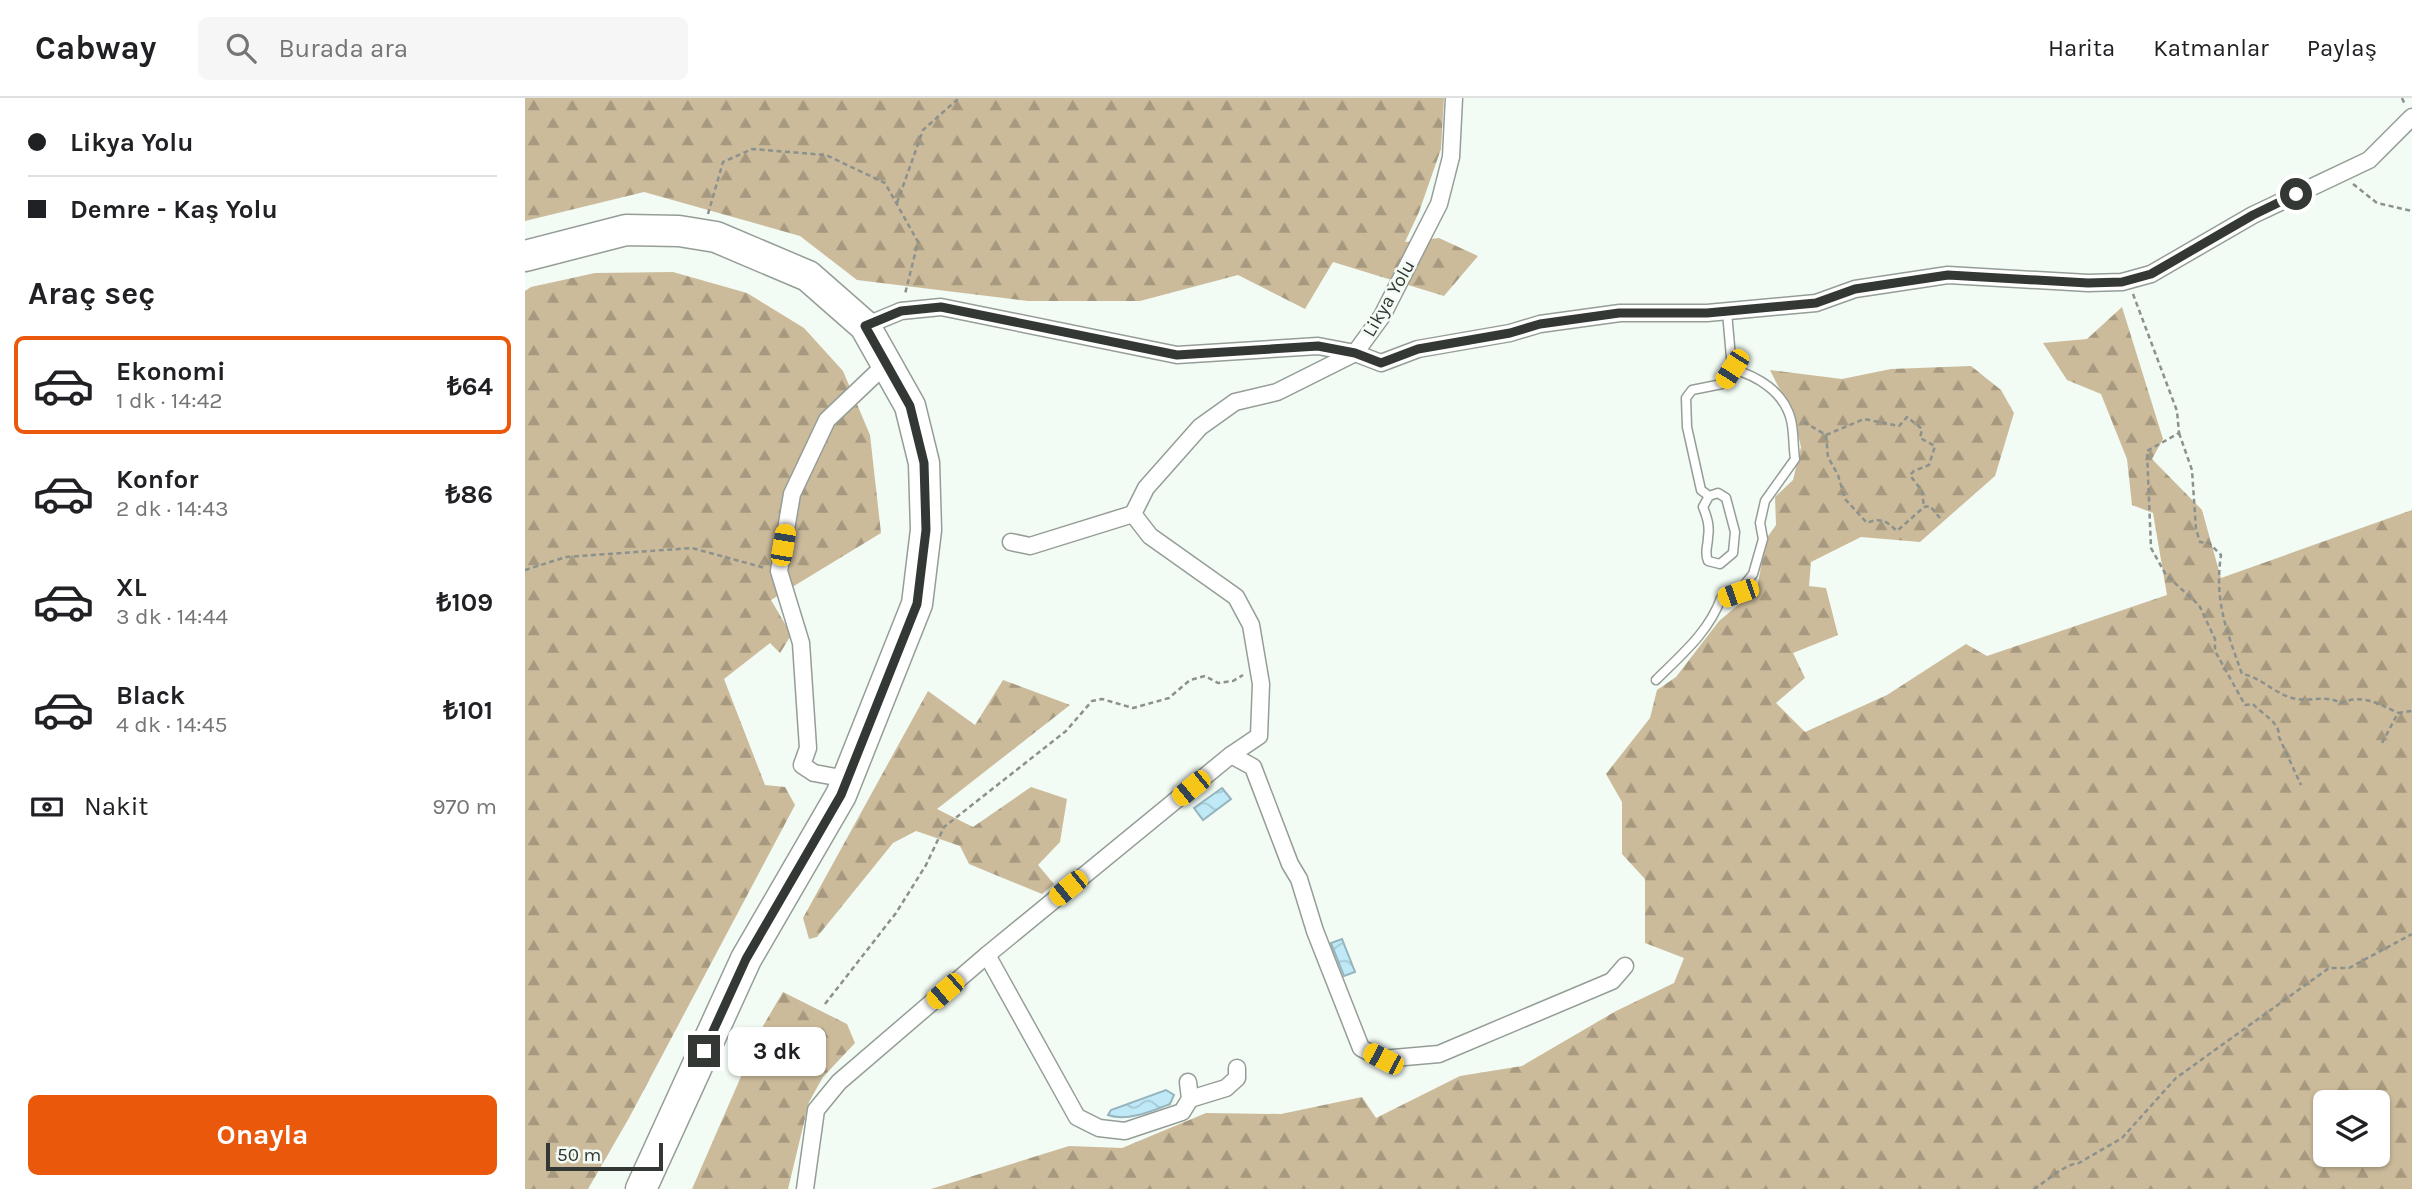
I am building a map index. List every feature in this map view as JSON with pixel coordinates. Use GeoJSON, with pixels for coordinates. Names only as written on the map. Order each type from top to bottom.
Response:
{"type":"FeatureCollection","features":[{"type":"Feature","properties":{"kind":"highway"},"geometry":{"type":"LineString","coordinates":[[525,256],[627,230],[679,231],[716,237],[808,276],[865,326],[910,406],[924,463],[926,530],[917,604],[841,795],[746,959],[641,1189]]}},
{"type":"Feature","properties":{"kind":"street","name":"Likya Yolu"},"geometry":{"type":"LineString","coordinates":[[1454,98],[1451,157],[1439,204],[1382,316],[1355,353],[1381,363],[1418,349],[1510,333],[1540,324],[1619,313],[1727,312],[1816,303],[1855,289],[1948,275],[2088,283],[2129,281],[2151,274],[2253,215],[2368,160],[2412,117]]}},
{"type":"Feature","properties":{"kind":"street"},"geometry":{"type":"LineString","coordinates":[[865,326],[901,311],[941,307],[1177,355],[1318,346],[1355,353]]}},
{"type":"Feature","properties":{"kind":"street"},"geometry":{"type":"LineString","coordinates":[[1011,542],[1030,546],[1133,514],[1146,488],[1200,427],[1226,408],[1235,402],[1277,392],[1355,353]]}},
{"type":"Feature","properties":{"kind":"street"},"geometry":{"type":"LineString","coordinates":[[847,779],[814,773],[802,765],[809,748],[801,643],[779,571],[792,494],[827,420],[886,364]]}},
{"type":"Feature","properties":{"kind":"street"},"geometry":{"type":"LineString","coordinates":[[805,1189],[816,1110],[839,1082],[987,955],[1231,755],[1259,736],[1261,684],[1258,665],[1251,625],[1237,597],[1150,536],[1133,514]]}},
{"type":"Feature","properties":{"kind":"street"},"geometry":{"type":"LineString","coordinates":[[1231,755],[1253,767],[1290,864],[1299,879],[1315,931],[1361,1048],[1383,1059],[1439,1054],[1612,981],[1625,966]]}},
{"type":"Feature","properties":{"kind":"street"},"geometry":{"type":"LineString","coordinates":[[987,955],[1077,1117],[1099,1128],[1125,1131],[1182,1112],[1190,1099],[1188,1082]]}},
{"type":"Feature","properties":{"kind":"street"},"geometry":{"type":"LineString","coordinates":[[1190,1099],[1226,1088],[1237,1078],[1237,1068]]}},
{"type":"Feature","properties":{"kind":"lane"},"geometry":{"type":"LineString","coordinates":[[1709,496],[1701,490],[1687,426],[1686,398],[1692,390],[1721,384],[1732,369],[1727,312]]}},
{"type":"Feature","properties":{"kind":"lane"},"geometry":{"type":"LineString","coordinates":[[1656,680],[1694,642],[1716,613],[1721,598],[1738,593],[1753,574],[1763,539],[1760,523],[1765,501],[1794,458],[1791,419],[1778,394],[1751,376],[1732,369]]}},
{"type":"Feature","properties":{"kind":"lane"},"geometry":{"type":"LineString","coordinates":[[1717,493],[1726,498],[1735,532],[1733,553],[1720,564],[1709,561],[1705,553],[1709,537],[1709,519],[1703,507],[1709,496],[1717,493]]}},
{"type":"Feature","properties":{"kind":"path"},"geometry":{"type":"LineString","coordinates":[[897,204],[923,131],[959,98]]}},
{"type":"Feature","properties":{"kind":"path"},"geometry":{"type":"LineString","coordinates":[[702,235],[723,162],[752,149],[826,155],[885,183],[918,242],[901,311]]}},
{"type":"Feature","properties":{"kind":"path"},"geometry":{"type":"LineString","coordinates":[[2339,174],[2377,203],[2412,212]]}},
{"type":"Feature","properties":{"kind":"path"},"geometry":{"type":"LineString","coordinates":[[2129,281],[2143,325],[2177,411],[2179,433],[2192,470],[2196,529],[2200,542],[2209,543],[2221,555],[2218,574],[2221,614],[2242,674],[2254,676],[2279,694],[2297,699],[2332,698],[2341,704],[2354,697],[2376,702],[2398,713],[2412,711]]}},
{"type":"Feature","properties":{"kind":"path"},"geometry":{"type":"LineString","coordinates":[[1826,435],[1864,419],[1899,426],[1907,417],[1922,429],[1920,438],[1935,446],[1929,465],[1910,475],[1921,492],[1924,507]]}},
{"type":"Feature","properties":{"kind":"path"},"geometry":{"type":"LineString","coordinates":[[1791,419],[1809,423],[1826,435],[1828,457],[1839,475],[1845,499],[1867,523],[1877,519],[1885,520],[1896,531],[1924,507],[1930,506],[1940,518]]}},
{"type":"Feature","properties":{"kind":"path"},"geometry":{"type":"LineString","coordinates":[[2179,433],[2147,451],[2151,548],[2166,575],[2199,605],[2215,639],[2215,651],[2245,705],[2253,704],[2265,718],[2275,722],[2280,729],[2279,737],[2301,785]]}},
{"type":"Feature","properties":{"kind":"path"},"geometry":{"type":"LineString","coordinates":[[525,570],[566,557],[692,548],[779,571]]}},
{"type":"Feature","properties":{"kind":"path"},"geometry":{"type":"LineString","coordinates":[[825,1004],[895,913],[926,865],[944,827],[1066,731],[1092,701],[1102,699],[1133,708],[1168,698],[1190,680],[1205,676],[1218,683],[1233,681],[1258,665]]}},
{"type":"Feature","properties":{"kind":"path"},"geometry":{"type":"LineString","coordinates":[[2382,743],[2398,713]]}},
{"type":"Feature","properties":{"kind":"path"},"geometry":{"type":"LineString","coordinates":[[2033,1189],[2043,1180],[2058,1175],[2071,1164],[2079,1163],[2122,1138],[2176,1078],[2329,968],[2349,968],[2412,934]]}},
{"type":"Feature","properties":{"kind":"green space"},"geometry":{"type":"Polygon","coordinates":[[[525,98],[1444,98],[1441,149],[1419,212],[1405,242],[1439,238],[1478,256],[1444,296],[1333,262],[1305,309],[1238,275],[1140,301],[1028,301],[857,280],[800,236],[644,192],[525,221],[525,98]]]}},
{"type":"Feature","properties":{"kind":"green space"},"geometry":{"type":"Polygon","coordinates":[[[673,272],[747,293],[804,328],[843,371],[870,435],[881,533],[771,600],[790,637],[780,653],[770,643],[724,679],[765,785],[785,787],[795,805],[629,1118],[588,1189],[525,1189],[525,291],[531,287],[595,273],[673,272]]]}},
{"type":"Feature","properties":{"kind":"green space"},"geometry":{"type":"Polygon","coordinates":[[[2122,307],[2163,439],[2152,459],[2202,510],[2221,578],[2412,510],[2412,1189],[931,1189],[1069,1146],[1122,1148],[1206,1113],[1281,1114],[1362,1097],[1376,1118],[1460,1076],[1522,1066],[1616,1011],[1674,983],[1684,958],[1645,943],[1645,879],[1622,854],[1622,802],[1606,774],[1650,718],[1657,690],[1676,677],[1719,621],[1757,589],[1766,539],[1776,525],[1775,497],[1793,480],[1801,447],[1794,418],[1770,370],[1842,379],[1891,369],[1971,366],[2001,390],[2014,413],[1995,476],[1920,542],[1861,537],[1811,562],[1809,586],[1826,588],[1838,635],[1793,653],[1805,678],[1776,703],[1805,732],[1887,695],[1966,644],[1987,656],[2167,595],[2153,513],[2132,505],[2127,459],[2101,394],[2067,380],[2043,343],[2087,339],[2122,307]]]}},
{"type":"Feature","properties":{"kind":"green space"},"geometry":{"type":"Polygon","coordinates":[[[1003,680],[1070,705],[937,809],[973,827],[1031,787],[1067,799],[1060,842],[1038,865],[1054,884],[1042,894],[969,864],[960,846],[916,831],[893,843],[817,937],[809,939],[803,918],[928,691],[975,725],[1003,680]]]}},
{"type":"Feature","properties":{"kind":"green space"},"geometry":{"type":"Polygon","coordinates":[[[783,992],[847,1024],[855,1043],[823,1077],[809,1102],[788,1189],[692,1189],[763,1026],[783,992]]]}},
{"type":"Feature","properties":{"kind":"water"},"geometry":{"type":"Polygon","coordinates":[[[1222,788],[1231,799],[1203,820],[1194,808],[1222,788]]]}},
{"type":"Feature","properties":{"kind":"water"},"geometry":{"type":"Polygon","coordinates":[[[1342,939],[1355,972],[1344,976],[1331,943],[1342,939]]]}},
{"type":"Feature","properties":{"kind":"water"},"geometry":{"type":"Polygon","coordinates":[[[1166,1090],[1174,1095],[1170,1104],[1131,1116],[1108,1115],[1111,1110],[1166,1090]]]}},
{"type":"Feature","properties":{"kind":"route"},"geometry":{"type":"LineString","coordinates":[[704,1051],[746,959],[841,795],[917,604],[926,530],[924,463],[910,406],[865,326],[901,311],[941,307],[1177,355],[1318,346],[1355,353],[1381,363],[1418,349],[1510,333],[1540,324],[1619,313],[1707,313],[1816,303],[1855,289],[1948,275],[2088,283],[2122,282],[2151,274],[2253,215],[2296,194]]}}]}
